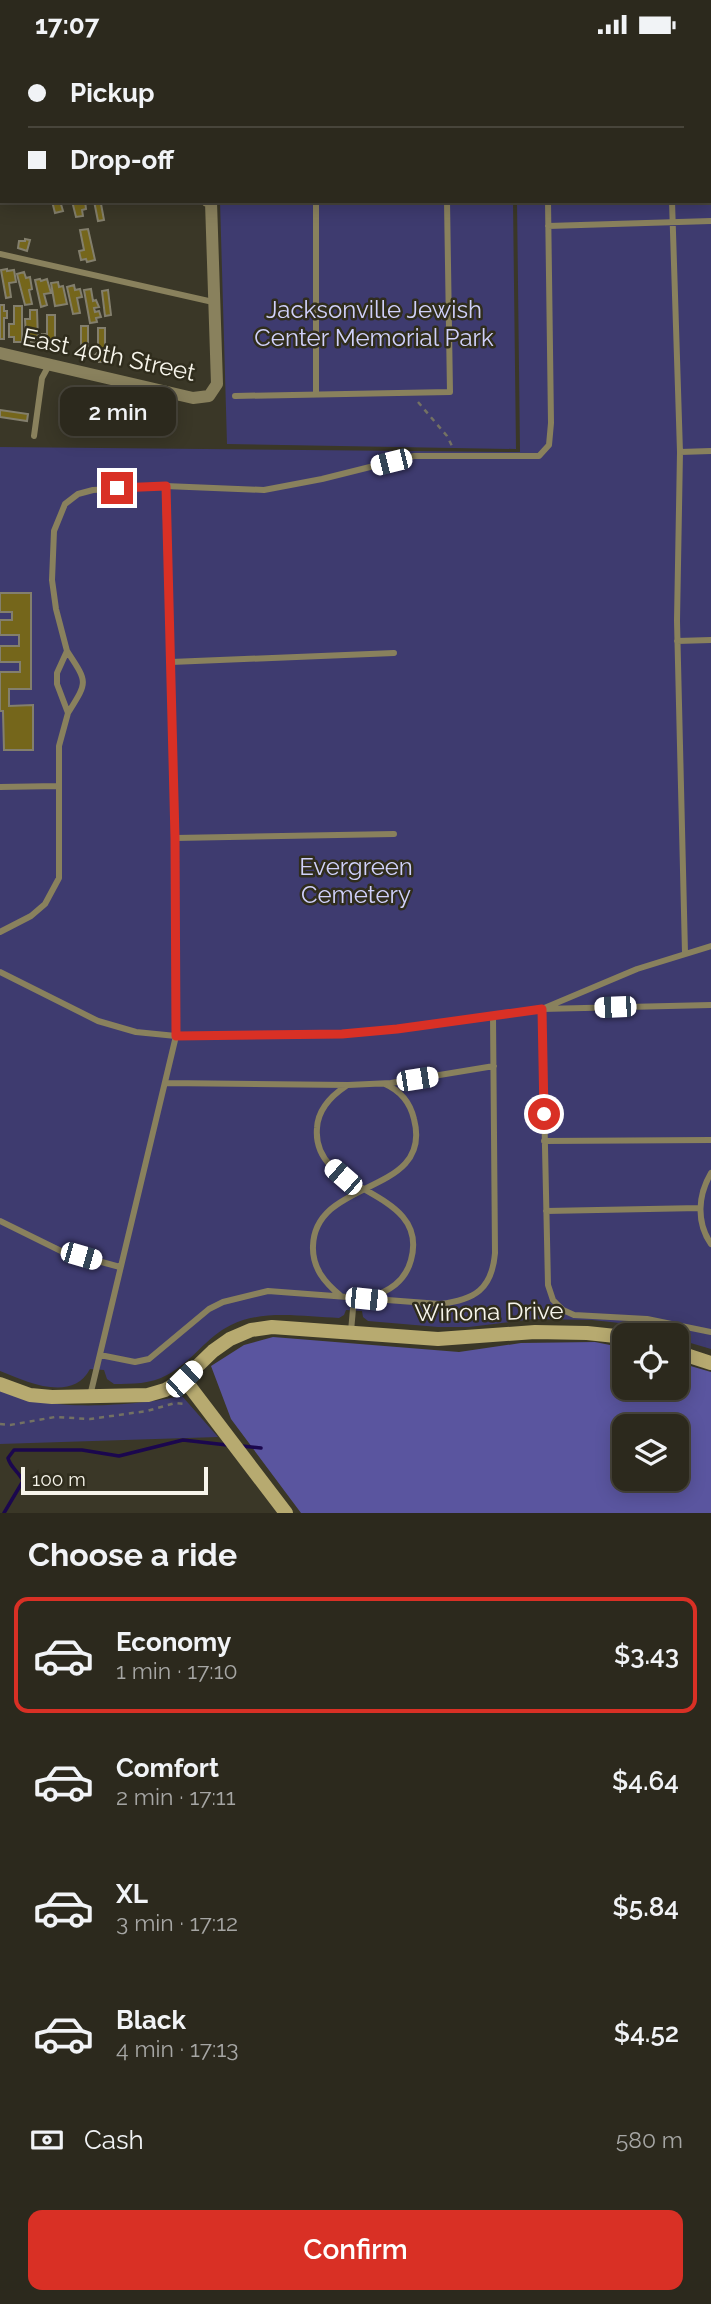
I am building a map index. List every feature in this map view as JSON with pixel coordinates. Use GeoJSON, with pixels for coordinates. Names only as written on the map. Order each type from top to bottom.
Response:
{"type":"FeatureCollection","features":[{"type":"Feature","properties":{"kind":"street"},"geometry":{"type":"LineString","coordinates":[[209,203],[214,302]]}},
{"type":"Feature","properties":{"kind":"street","name":"East 40th Street"},"geometry":{"type":"LineString","coordinates":[[0,353],[193,398],[209,396],[216,384],[214,302]]}},
{"type":"Feature","properties":{"kind":"street","name":"Winona Drive"},"geometry":{"type":"LineString","coordinates":[[0,1384],[30,1395],[148,1395],[166,1390],[184,1379],[230,1339],[251,1330],[272,1327],[438,1339],[535,1332],[612,1336]]}},
{"type":"Feature","properties":{"kind":"street"},"geometry":{"type":"LineString","coordinates":[[689,1356],[711,1363]]}},
{"type":"Feature","properties":{"kind":"street"},"geometry":{"type":"LineString","coordinates":[[184,1379],[286,1513]]}},
{"type":"Feature","properties":{"kind":"lane"},"geometry":{"type":"LineString","coordinates":[[316,394],[317,203]]}},
{"type":"Feature","properties":{"kind":"lane"},"geometry":{"type":"LineString","coordinates":[[236,395],[450,392],[447,203]]}},
{"type":"Feature","properties":{"kind":"lane"},"geometry":{"type":"LineString","coordinates":[[0,932],[31,916],[45,904],[60,878],[59,746],[68,713],[83,689],[84,677],[67,651],[52,580],[54,531],[65,504],[78,494],[93,489],[166,486],[264,490],[414,456],[539,456],[550,445],[551,423],[548,203]]}},
{"type":"Feature","properties":{"kind":"lane"},"geometry":{"type":"LineString","coordinates":[[672,203],[680,452],[677,641],[685,953]]}},
{"type":"Feature","properties":{"kind":"lane"},"geometry":{"type":"LineString","coordinates":[[548,226],[711,221]]}},
{"type":"Feature","properties":{"kind":"lane"},"geometry":{"type":"LineString","coordinates":[[0,254],[214,302]]}},
{"type":"Feature","properties":{"kind":"lane"},"geometry":{"type":"LineString","coordinates":[[34,436],[42,378],[49,365]]}},
{"type":"Feature","properties":{"kind":"lane"},"geometry":{"type":"LineString","coordinates":[[680,452],[711,451]]}},
{"type":"Feature","properties":{"kind":"lane"},"geometry":{"type":"LineString","coordinates":[[90,1397],[176,1036],[175,838],[166,486]]}},
{"type":"Feature","properties":{"kind":"lane"},"geometry":{"type":"LineString","coordinates":[[677,641],[711,640]]}},
{"type":"Feature","properties":{"kind":"lane"},"geometry":{"type":"LineString","coordinates":[[67,651],[57,673],[57,684],[68,713]]}},
{"type":"Feature","properties":{"kind":"lane"},"geometry":{"type":"LineString","coordinates":[[171,662],[394,653]]}},
{"type":"Feature","properties":{"kind":"lane"},"geometry":{"type":"LineString","coordinates":[[0,787],[58,786]]}},
{"type":"Feature","properties":{"kind":"lane"},"geometry":{"type":"LineString","coordinates":[[175,838],[394,834]]}},
{"type":"Feature","properties":{"kind":"lane"},"geometry":{"type":"LineString","coordinates":[[542,1009],[625,973],[711,946]]}},
{"type":"Feature","properties":{"kind":"lane"},"geometry":{"type":"LineString","coordinates":[[0,972],[98,1021],[136,1032],[176,1036],[342,1034],[542,1009],[711,1005]]}},
{"type":"Feature","properties":{"kind":"lane"},"geometry":{"type":"LineString","coordinates":[[542,1009],[548,1285],[553,1300],[563,1310],[574,1315],[647,1319],[711,1332]]}},
{"type":"Feature","properties":{"kind":"lane"},"geometry":{"type":"LineString","coordinates":[[100,1355],[135,1362],[149,1359],[209,1309],[223,1301],[268,1290],[440,1304],[461,1302],[478,1293],[489,1281],[495,1253],[493,1016]]}},
{"type":"Feature","properties":{"kind":"lane"},"geometry":{"type":"LineString","coordinates":[[165,1083],[348,1085],[384,1083],[494,1066]]}},
{"type":"Feature","properties":{"kind":"lane"},"geometry":{"type":"LineString","coordinates":[[343,1297],[329,1287],[321,1275],[313,1251],[313,1237],[317,1225],[332,1205],[400,1170],[414,1149],[416,1136],[412,1110],[399,1091],[384,1083]]}},
{"type":"Feature","properties":{"kind":"lane"},"geometry":{"type":"LineString","coordinates":[[348,1085],[335,1093],[317,1120],[319,1151],[332,1167],[353,1184],[401,1214],[408,1225],[413,1244],[412,1257],[401,1281],[366,1299]]}},
{"type":"Feature","properties":{"kind":"lane"},"geometry":{"type":"LineString","coordinates":[[544,1141],[711,1140]]}},
{"type":"Feature","properties":{"kind":"lane"},"geometry":{"type":"LineString","coordinates":[[711,1173],[705,1184],[700,1208],[702,1226],[711,1244]]}},
{"type":"Feature","properties":{"kind":"lane"},"geometry":{"type":"LineString","coordinates":[[546,1211],[700,1208]]}},
{"type":"Feature","properties":{"kind":"lane"},"geometry":{"type":"LineString","coordinates":[[0,1221],[61,1251],[120,1267]]}},
{"type":"Feature","properties":{"kind":"lane"},"geometry":{"type":"LineString","coordinates":[[351,1332],[354,1298]]}},
{"type":"Feature","properties":{"kind":"path"},"geometry":{"type":"LineString","coordinates":[[409,392],[447,436],[456,456]]}},
{"type":"Feature","properties":{"kind":"path"},"geometry":{"type":"LineString","coordinates":[[0,1424],[10,1425],[55,1417],[90,1419],[181,1403],[192,1409]]}},
{"type":"Feature","properties":{"kind":"green space","name":"Jacksonville Jewish Center Memorial Park"},"geometry":{"type":"Polygon","coordinates":[[[220,203],[513,203],[516,449],[227,444],[220,203]]]}},
{"type":"Feature","properties":{"kind":"green space","name":"Evergreen Cemetery"},"geometry":{"type":"Polygon","coordinates":[[[517,203],[711,203],[711,1349],[689,1343],[689,1323],[533,1319],[469,1327],[438,1327],[368,1321],[363,1317],[362,1311],[346,1310],[339,1318],[270,1315],[243,1320],[222,1330],[176,1370],[148,1382],[114,1384],[107,1379],[104,1370],[90,1369],[82,1379],[72,1385],[48,1387],[0,1371],[0,447],[520,452],[517,203]]]}},
{"type":"Feature","properties":{"kind":"green space"},"geometry":{"type":"Polygon","coordinates":[[[0,1390],[40,1402],[65,1405],[115,1405],[182,1396],[218,1437],[0,1444],[0,1390]]]}},
{"type":"Feature","properties":{"kind":"shaded area"},"geometry":{"type":"Polygon","coordinates":[[[273,1337],[459,1352],[521,1343],[595,1342],[612,1345],[612,1400],[689,1400],[689,1366],[711,1372],[711,1513],[301,1513],[231,1419],[211,1366],[244,1345],[273,1337]]]}},
{"type":"Feature","properties":{"kind":"building"},"geometry":{"type":"Polygon","coordinates":[[[52,203],[61,203],[63,211],[55,213],[52,203]]]}},
{"type":"Feature","properties":{"kind":"building"},"geometry":{"type":"Polygon","coordinates":[[[72,203],[85,203],[83,216],[76,217],[72,203]]]}},
{"type":"Feature","properties":{"kind":"building"},"geometry":{"type":"Polygon","coordinates":[[[94,203],[103,203],[104,220],[98,221],[94,203]]]}},
{"type":"Feature","properties":{"kind":"building"},"geometry":{"type":"Polygon","coordinates":[[[88,229],[95,260],[87,262],[86,259],[81,260],[79,251],[84,250],[80,230],[88,229]]]}},
{"type":"Feature","properties":{"kind":"building"},"geometry":{"type":"Polygon","coordinates":[[[30,240],[27,251],[18,248],[19,241],[30,240]]]}},
{"type":"Feature","properties":{"kind":"building"},"geometry":{"type":"Polygon","coordinates":[[[1,270],[14,270],[16,282],[9,283],[11,297],[6,298],[1,270]]]}},
{"type":"Feature","properties":{"kind":"building"},"geometry":{"type":"Polygon","coordinates":[[[24,272],[26,278],[30,277],[32,289],[29,290],[32,304],[25,305],[17,274],[24,272]]]}},
{"type":"Feature","properties":{"kind":"building"},"geometry":{"type":"Polygon","coordinates":[[[47,279],[51,293],[44,294],[47,305],[41,307],[35,280],[47,279]]]}},
{"type":"Feature","properties":{"kind":"building"},"geometry":{"type":"Polygon","coordinates":[[[58,282],[59,287],[63,286],[67,304],[55,306],[51,283],[58,282]]]}},
{"type":"Feature","properties":{"kind":"building"},"geometry":{"type":"Polygon","coordinates":[[[74,285],[75,290],[80,289],[82,297],[77,298],[80,313],[73,314],[67,287],[74,285]]]}},
{"type":"Feature","properties":{"kind":"building"},"geometry":{"type":"Polygon","coordinates":[[[91,289],[93,301],[96,300],[99,307],[94,308],[95,312],[99,311],[101,317],[96,318],[97,322],[90,323],[84,290],[91,289]]]}},
{"type":"Feature","properties":{"kind":"building"},"geometry":{"type":"Polygon","coordinates":[[[108,290],[111,315],[105,316],[102,291],[108,290]]]}},
{"type":"Feature","properties":{"kind":"building"},"geometry":{"type":"Polygon","coordinates":[[[0,305],[4,305],[4,311],[7,311],[7,318],[4,318],[4,339],[0,339],[0,305]]]}},
{"type":"Feature","properties":{"kind":"building"},"geometry":{"type":"Polygon","coordinates":[[[14,306],[22,306],[22,342],[14,342],[14,337],[9,337],[9,324],[14,324],[14,306]]]}},
{"type":"Feature","properties":{"kind":"building"},"geometry":{"type":"Polygon","coordinates":[[[30,310],[37,310],[38,341],[31,342],[31,336],[26,336],[25,319],[30,319],[30,310]]]}},
{"type":"Feature","properties":{"kind":"building"},"geometry":{"type":"Polygon","coordinates":[[[47,315],[55,315],[55,347],[47,347],[47,341],[43,341],[42,334],[47,334],[47,315]]]}},
{"type":"Feature","properties":{"kind":"building"},"geometry":{"type":"Polygon","coordinates":[[[81,326],[88,326],[88,355],[81,355],[81,326]]]}},
{"type":"Feature","properties":{"kind":"building"},"geometry":{"type":"Polygon","coordinates":[[[98,328],[105,328],[105,362],[99,362],[96,354],[98,328]]]}},
{"type":"Feature","properties":{"kind":"building"},"geometry":{"type":"Polygon","coordinates":[[[97,392],[104,392],[102,428],[95,428],[97,392]]]}},
{"type":"Feature","properties":{"kind":"building"},"geometry":{"type":"Polygon","coordinates":[[[0,410],[28,414],[27,421],[0,417],[0,410]]]}},
{"type":"Feature","properties":{"kind":"building"},"geometry":{"type":"Polygon","coordinates":[[[0,593],[31,593],[31,689],[9,689],[9,706],[33,705],[33,750],[4,750],[0,672],[20,672],[20,662],[0,662],[0,646],[19,646],[19,635],[0,635],[0,620],[12,620],[12,612],[0,612],[0,593]]]}},
{"type":"Feature","properties":{"kind":"waterway"},"geometry":{"type":"LineString","coordinates":[[4,1513],[23,1481],[8,1458],[14,1450],[82,1450],[119,1456],[183,1440],[227,1445]]}},
{"type":"Feature","properties":{"kind":"waterway"},"geometry":{"type":"LineString","coordinates":[[242,1446],[261,1448]]}},
{"type":"Feature","properties":{"kind":"route"},"geometry":{"type":"LineString","coordinates":[[117,488],[166,486],[175,838],[176,1036],[342,1034],[542,1009],[544,1114]]}}]}
